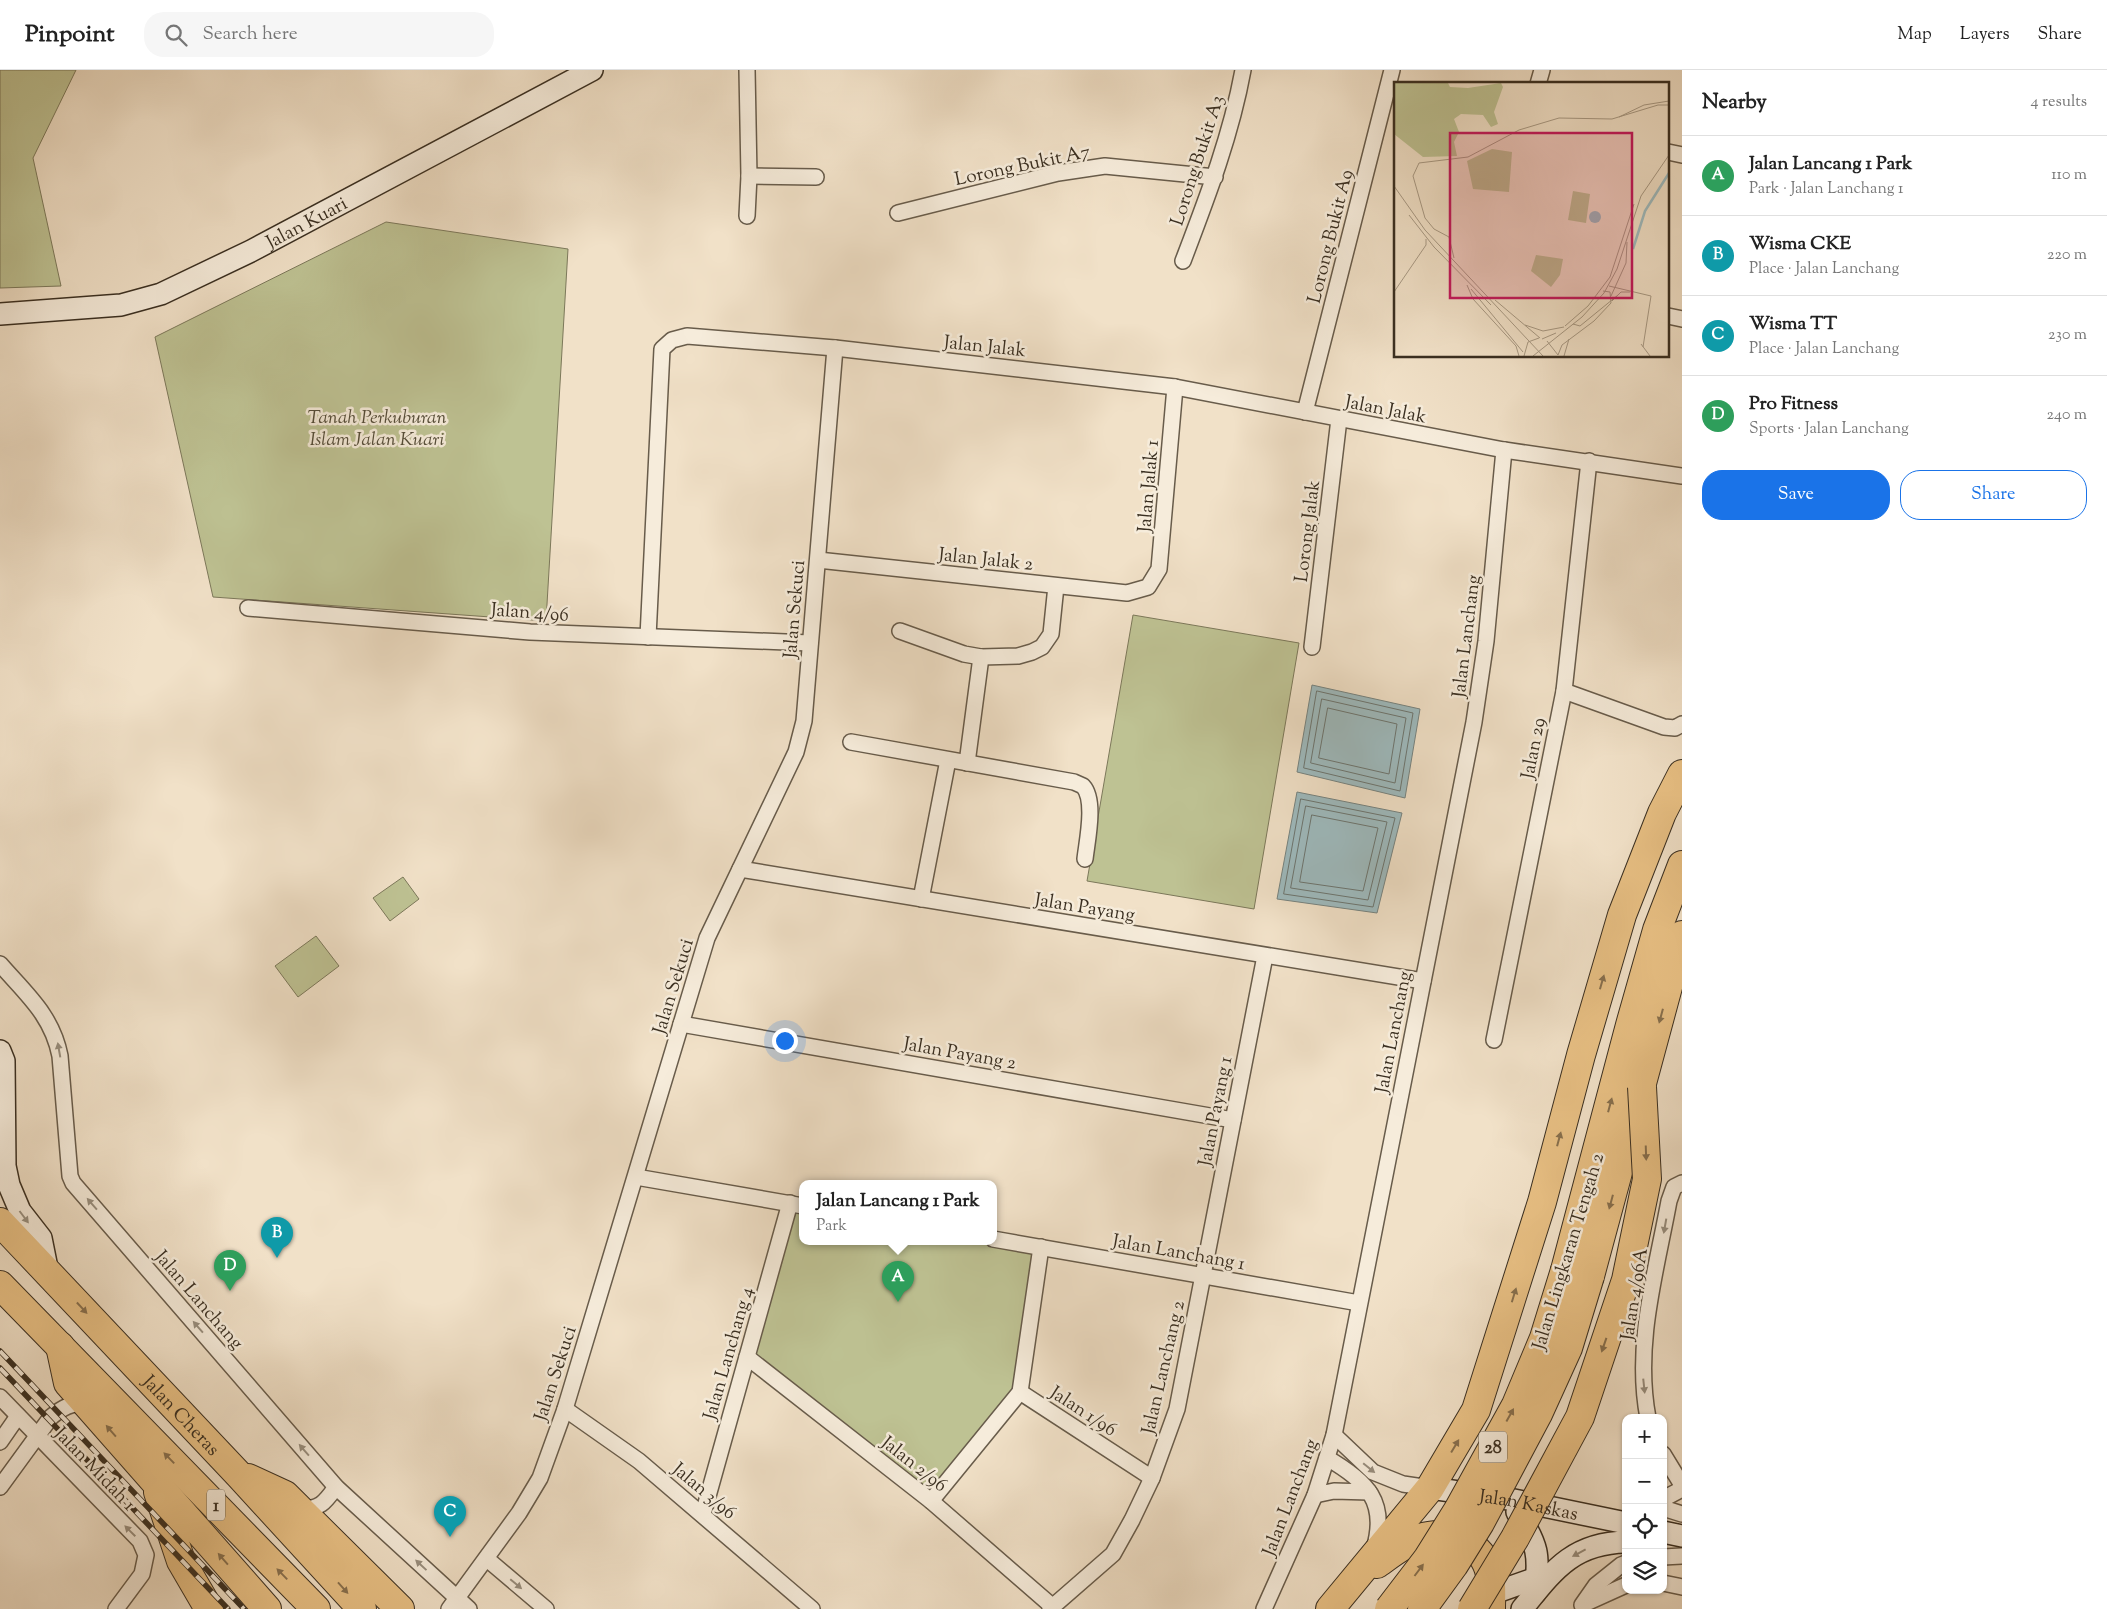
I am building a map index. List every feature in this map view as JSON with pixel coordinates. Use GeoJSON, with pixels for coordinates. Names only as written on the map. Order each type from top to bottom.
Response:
{"type":"FeatureCollection","features":[{"type":"Feature","properties":{"kind":"highway"},"geometry":{"type":"LineString","coordinates":[[1330,1609],[1430,1488],[1476,1410],[1542,1202],[1581,1055],[1622,915],[1662,813],[1682,774]]}},
{"type":"Feature","properties":{"kind":"highway","name":"Jalan Lingkaran Tengah 2"},"geometry":{"type":"LineString","coordinates":[[1422,1609],[1454,1565],[1480,1523],[1538,1414],[1568,1348],[1590,1276],[1642,1087],[1682,865]]}},
{"type":"Feature","properties":{"kind":"highway","name":"Jalan Lingkaran Tengah 2"},"geometry":{"type":"LineString","coordinates":[[1389,1609],[1428,1558],[1458,1510],[1516,1405],[1544,1338],[1565,1270],[1630,1025],[1669,933]]}},
{"type":"Feature","properties":{"kind":"highway"},"geometry":{"type":"LineString","coordinates":[[1482,1605],[1515,1538],[1580,1417],[1626,1280],[1647,1179],[1642,1087]]}},
{"type":"Feature","properties":{"kind":"highway","name":"Jalan Cheras"},"geometry":{"type":"LineString","coordinates":[[0,1222],[240,1475],[362,1609]]}},
{"type":"Feature","properties":{"kind":"highway","name":"Jalan Cheras"},"geometry":{"type":"LineString","coordinates":[[0,1285],[316,1609]]}},
{"type":"Feature","properties":{"kind":"highway"},"geometry":{"type":"LineString","coordinates":[[60,1346],[68,1383],[267,1609]]}},
{"type":"Feature","properties":{"kind":"highway"},"geometry":{"type":"LineString","coordinates":[[240,1475],[285,1495],[400,1609]]}},
{"type":"Feature","properties":{"kind":"highway"},"geometry":{"type":"LineString","coordinates":[[154,1481],[181,1561],[209,1609]]}},
{"type":"Feature","properties":{"kind":"highway"},"geometry":{"type":"LineString","coordinates":[[1363,1569],[1421,1538],[1446,1536],[1463,1539],[1479,1553],[1490,1573],[1482,1605]]}},
{"type":"Feature","properties":{"kind":"street","name":"Jalan Kuari"},"geometry":{"type":"LineString","coordinates":[[0,314],[121,305],[161,294],[251,251],[592,70]]}},
{"type":"Feature","properties":{"kind":"street"},"geometry":{"type":"LineString","coordinates":[[747,70],[749,176],[747,216]]}},
{"type":"Feature","properties":{"kind":"street","name":"Lorong Bukit A3"},"geometry":{"type":"LineString","coordinates":[[1183,261],[1215,177],[1236,107],[1243,70]]}},
{"type":"Feature","properties":{"kind":"street","name":"Lorong Bukit A9"},"geometry":{"type":"LineString","coordinates":[[1305,412],[1392,70]]}},
{"type":"Feature","properties":{"kind":"street","name":"Lorong Bukit A7"},"geometry":{"type":"LineString","coordinates":[[898,213],[1058,173],[1105,166],[1215,177]]}},
{"type":"Feature","properties":{"kind":"street"},"geometry":{"type":"LineString","coordinates":[[749,176],[816,177]]}},
{"type":"Feature","properties":{"kind":"street","name":"Jalan Jalak"},"geometry":{"type":"LineString","coordinates":[[648,637],[662,348],[672,340],[687,336],[835,348],[1175,387],[1504,450],[1682,476]]}},
{"type":"Feature","properties":{"kind":"street","name":"Jalan Sekuci"},"geometry":{"type":"LineString","coordinates":[[453,1604],[519,1513],[540,1478],[565,1409],[707,938],[796,752],[804,721],[835,348]]}},
{"type":"Feature","properties":{"kind":"street","name":"Jalan Jalak 1"},"geometry":{"type":"LineString","coordinates":[[1148,587],[1159,570],[1175,387]]}},
{"type":"Feature","properties":{"kind":"street","name":"Lorong Jalak"},"geometry":{"type":"LineString","coordinates":[[1312,647],[1339,419]]}},
{"type":"Feature","properties":{"kind":"street","name":"Jalan Lanchang"},"geometry":{"type":"LineString","coordinates":[[1264,1609],[1315,1495],[1334,1435],[1477,704],[1486,641],[1504,450]]}},
{"type":"Feature","properties":{"kind":"street","name":"Jalan 29"},"geometry":{"type":"LineString","coordinates":[[1494,1040],[1564,691],[1589,461]]}},
{"type":"Feature","properties":{"kind":"street","name":"Jalan Jalak 2"},"geometry":{"type":"LineString","coordinates":[[818,560],[1127,594],[1148,587]]}},
{"type":"Feature","properties":{"kind":"street"},"geometry":{"type":"LineString","coordinates":[[900,631],[964,654],[981,657],[1018,656],[1042,647],[1051,634],[1056,586]]}},
{"type":"Feature","properties":{"kind":"street","name":"Jalan 4/96"},"geometry":{"type":"LineString","coordinates":[[248,608],[530,632],[810,643]]}},
{"type":"Feature","properties":{"kind":"street"},"geometry":{"type":"LineString","coordinates":[[967,763],[981,657]]}},
{"type":"Feature","properties":{"kind":"street"},"geometry":{"type":"LineString","coordinates":[[1564,691],[1664,727],[1675,728],[1682,724]]}},
{"type":"Feature","properties":{"kind":"street"},"geometry":{"type":"LineString","coordinates":[[851,742],[1074,782],[1083,786],[1089,797],[1090,810],[1086,859]]}},
{"type":"Feature","properties":{"kind":"street"},"geometry":{"type":"LineString","coordinates":[[921,899],[948,760]]}},
{"type":"Feature","properties":{"kind":"street","name":"Jalan Payang"},"geometry":{"type":"LineString","coordinates":[[740,869],[1423,981]]}},
{"type":"Feature","properties":{"kind":"street","name":"Jalan Payang 1"},"geometry":{"type":"LineString","coordinates":[[1202,1275],[1265,956]]}},
{"type":"Feature","properties":{"kind":"street","name":"Jalan Lanchang"},"geometry":{"type":"LineString","coordinates":[[0,964],[46,1017],[56,1037],[60,1056],[70,1176],[73,1183],[336,1487],[453,1604],[469,1609]]}},
{"type":"Feature","properties":{"kind":"street","name":"Jalan Payang 2"},"geometry":{"type":"LineString","coordinates":[[681,1024],[1233,1120]]}},
{"type":"Feature","properties":{"kind":"street"},"geometry":{"type":"LineString","coordinates":[[0,1051],[4,1061],[5,1166],[9,1185],[20,1211],[41,1238],[48,1273]]}},
{"type":"Feature","properties":{"kind":"street"},"geometry":{"type":"LineString","coordinates":[[636,1176],[796,1204]]}},
{"type":"Feature","properties":{"kind":"street","name":"Jalan 4/96A"},"geometry":{"type":"LineString","coordinates":[[1647,1414],[1643,1379],[1644,1338],[1649,1301],[1669,1201],[1674,1187],[1682,1183]]}},
{"type":"Feature","properties":{"kind":"street","name":"Jalan Lanchang 4"},"geometry":{"type":"LineString","coordinates":[[703,1514],[747,1357],[796,1204]]}},
{"type":"Feature","properties":{"kind":"street","name":"Jalan Lanchang 1"},"geometry":{"type":"LineString","coordinates":[[997,1240],[1359,1303]]}},
{"type":"Feature","properties":{"kind":"street"},"geometry":{"type":"LineString","coordinates":[[931,1500],[1020,1392],[1042,1247]]}},
{"type":"Feature","properties":{"kind":"street","name":"Jalan Lanchang 2"},"geometry":{"type":"LineString","coordinates":[[1051,1608],[1113,1554],[1152,1478],[1176,1409],[1188,1359],[1202,1275]]}},
{"type":"Feature","properties":{"kind":"street","name":"Jalan 2/96"},"geometry":{"type":"LineString","coordinates":[[747,1357],[931,1500],[1051,1608]]}},
{"type":"Feature","properties":{"kind":"street","name":"Jalan 1/96"},"geometry":{"type":"LineString","coordinates":[[1020,1392],[1152,1478]]}},
{"type":"Feature","properties":{"kind":"street","name":"Jalan Midah 1"},"geometry":{"type":"LineString","coordinates":[[0,1397],[140,1541],[146,1555],[142,1574],[116,1609]]}},
{"type":"Feature","properties":{"kind":"street"},"geometry":{"type":"LineString","coordinates":[[0,1486],[50,1417],[61,1409],[75,1403],[86,1402]]}},
{"type":"Feature","properties":{"kind":"street","name":"Jalan 3/96"},"geometry":{"type":"LineString","coordinates":[[565,1409],[639,1461],[812,1609]]}},
{"type":"Feature","properties":{"kind":"street"},"geometry":{"type":"LineString","coordinates":[[0,1442],[18,1416]]}},
{"type":"Feature","properties":{"kind":"street"},"geometry":{"type":"LineString","coordinates":[[1334,1435],[1373,1472],[1403,1484],[1430,1488]]}},
{"type":"Feature","properties":{"kind":"street"},"geometry":{"type":"LineString","coordinates":[[1327,1458],[1346,1469],[1369,1492],[1377,1504],[1378,1533],[1363,1569]]}},
{"type":"Feature","properties":{"kind":"street"},"geometry":{"type":"LineString","coordinates":[[1666,1459],[1682,1485]]}},
{"type":"Feature","properties":{"kind":"street"},"geometry":{"type":"LineString","coordinates":[[301,1509],[314,1509],[326,1502],[336,1487]]}},
{"type":"Feature","properties":{"kind":"street","name":"Jalan Kaskas"},"geometry":{"type":"LineString","coordinates":[[1430,1488],[1509,1498],[1622,1522]]}},
{"type":"Feature","properties":{"kind":"street"},"geometry":{"type":"LineString","coordinates":[[1667,1497],[1682,1488]]}},
{"type":"Feature","properties":{"kind":"street"},"geometry":{"type":"LineString","coordinates":[[1315,1495],[1334,1491],[1369,1492]]}},
{"type":"Feature","properties":{"kind":"street"},"geometry":{"type":"LineString","coordinates":[[1509,1498],[1536,1545],[1538,1562],[1536,1588]]}},
{"type":"Feature","properties":{"kind":"street"},"geometry":{"type":"LineString","coordinates":[[1667,1509],[1682,1514]]}},
{"type":"Feature","properties":{"kind":"street"},"geometry":{"type":"LineString","coordinates":[[1597,1517],[1622,1512]]}},
{"type":"Feature","properties":{"kind":"street"},"geometry":{"type":"LineString","coordinates":[[1667,1533],[1682,1536]]}},
{"type":"Feature","properties":{"kind":"street"},"geometry":{"type":"LineString","coordinates":[[1482,1605],[1536,1588],[1570,1558],[1592,1546],[1622,1542]]}},
{"type":"Feature","properties":{"kind":"street"},"geometry":{"type":"LineString","coordinates":[[1667,1545],[1682,1547]]}},
{"type":"Feature","properties":{"kind":"street"},"geometry":{"type":"LineString","coordinates":[[1667,1557],[1682,1556]]}},
{"type":"Feature","properties":{"kind":"street"},"geometry":{"type":"LineString","coordinates":[[487,1559],[546,1609]]}},
{"type":"Feature","properties":{"kind":"street"},"geometry":{"type":"LineString","coordinates":[[1580,1607],[1596,1586],[1622,1565]]}},
{"type":"Feature","properties":{"kind":"street"},"geometry":{"type":"LineString","coordinates":[[1667,1583],[1682,1587]]}},
{"type":"Feature","properties":{"kind":"street"},"geometry":{"type":"LineString","coordinates":[[1580,1607],[1622,1587]]}},
{"type":"Feature","properties":{"kind":"green space"},"geometry":{"type":"Polygon","coordinates":[[[0,70],[76,70],[33,158],[61,286],[0,288],[0,70]]]}},
{"type":"Feature","properties":{"kind":"green space","name":"Tanah Perkuburan Islam Jalan Kuari"},"geometry":{"type":"Polygon","coordinates":[[[386,222],[568,249],[546,621],[213,597],[155,337],[386,222]]]}},
{"type":"Feature","properties":{"kind":"green space"},"geometry":{"type":"Polygon","coordinates":[[[1133,615],[1299,643],[1254,909],[1087,881],[1133,615]]]}},
{"type":"Feature","properties":{"kind":"green space"},"geometry":{"type":"Polygon","coordinates":[[[403,877],[419,899],[390,921],[373,898],[403,877]]]}},
{"type":"Feature","properties":{"kind":"green space"},"geometry":{"type":"Polygon","coordinates":[[[316,936],[339,966],[298,997],[275,966],[316,936]]]}},
{"type":"Feature","properties":{"kind":"green space"},"geometry":{"type":"Polygon","coordinates":[[[790,1203],[799,1205],[799,1245],[997,1245],[997,1242],[1041,1247],[1020,1392],[931,1501],[747,1357],[790,1203]]]}},
{"type":"Feature","properties":{"kind":"water"},"geometry":{"type":"Polygon","coordinates":[[[1312,685],[1420,709],[1405,798],[1297,772],[1312,685]]]}},
{"type":"Feature","properties":{"kind":"water"},"geometry":{"type":"Polygon","coordinates":[[[1297,792],[1402,813],[1377,913],[1277,899],[1297,792]]]}},
{"type":"Feature","properties":{"kind":"railway"},"geometry":{"type":"LineString","coordinates":[[0,1351],[244,1609]]}},
{"type":"Feature","properties":{"kind":"railway"},"geometry":{"type":"LineString","coordinates":[[0,1368],[228,1609]]}},
{"type":"Feature","properties":{"kind":"place","name":"Wisma CKE"},"geometry":{"type":"Point","coordinates":[277,1258]}},
{"type":"Feature","properties":{"kind":"place","name":"Pro Fitness"},"geometry":{"type":"Point","coordinates":[230,1291]}},
{"type":"Feature","properties":{"kind":"place","name":"Jalan Lancang 1 Park"},"geometry":{"type":"Point","coordinates":[898,1302]}},
{"type":"Feature","properties":{"kind":"place","name":"Wisma TT"},"geometry":{"type":"Point","coordinates":[450,1537]}}]}
